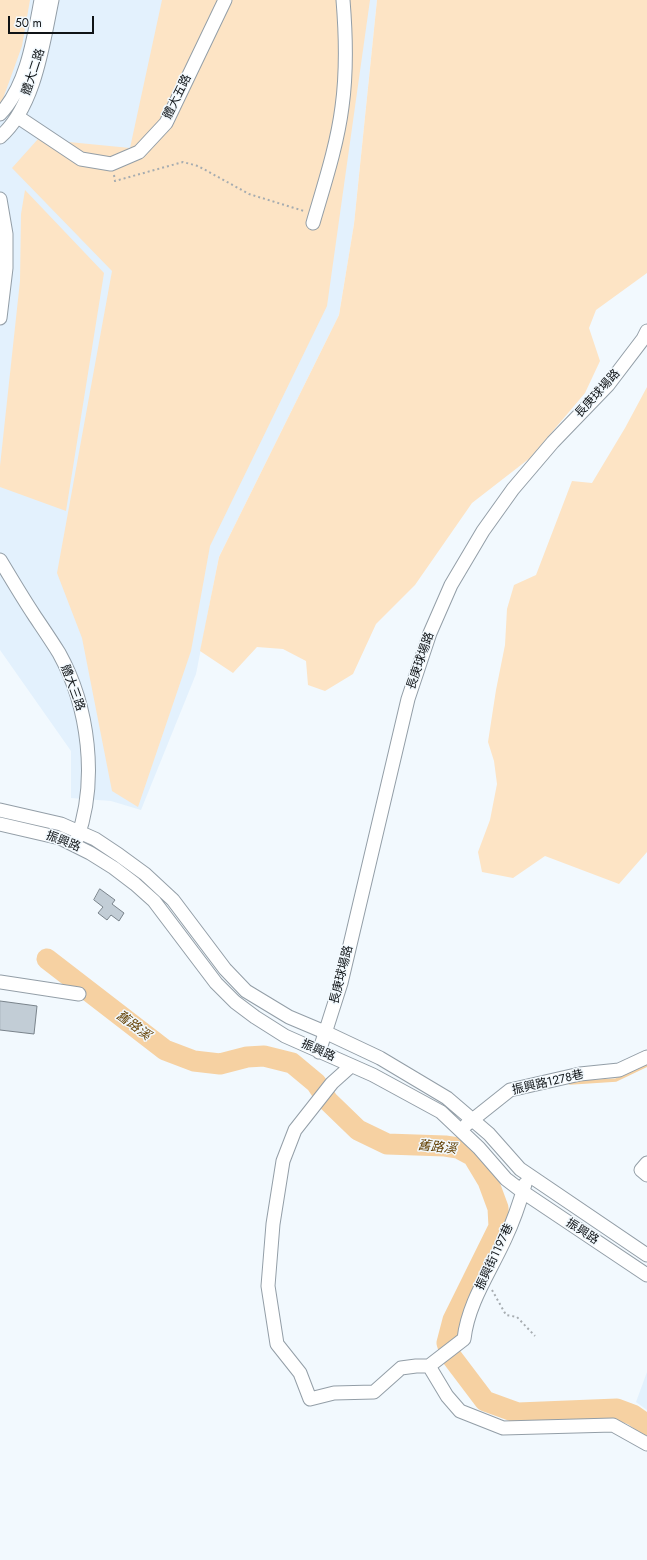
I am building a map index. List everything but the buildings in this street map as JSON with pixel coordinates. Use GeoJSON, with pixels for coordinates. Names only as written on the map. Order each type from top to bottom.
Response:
{"type":"FeatureCollection","features":[{"type":"Feature","properties":{"kind":"street","name":"體大二路"},"geometry":{"type":"LineString","coordinates":[[0,114],[7,107],[18,88],[31,50],[41,0]]}},
{"type":"Feature","properties":{"kind":"street","name":"體大二路"},"geometry":{"type":"LineString","coordinates":[[0,137],[10,128],[18,117],[26,99],[40,61],[52,0]]}},
{"type":"Feature","properties":{"kind":"street","name":"體大五路"},"geometry":{"type":"LineString","coordinates":[[111,164],[139,152],[166,123],[225,0]]}},
{"type":"Feature","properties":{"kind":"street"},"geometry":{"type":"LineString","coordinates":[[314,218],[336,139],[342,107],[346,61],[343,0]]}},
{"type":"Feature","properties":{"kind":"street"},"geometry":{"type":"LineString","coordinates":[[18,117],[81,159],[111,164]]}},
{"type":"Feature","properties":{"kind":"street"},"geometry":{"type":"LineString","coordinates":[[0,199],[6,234],[6,268],[0,318]]}},
{"type":"Feature","properties":{"kind":"street","name":"長庚球場路"},"geometry":{"type":"LineString","coordinates":[[319,1052],[327,1032],[341,984],[408,699],[430,633],[451,585],[483,532],[514,488],[552,442],[608,385],[643,339],[647,331]]}},
{"type":"Feature","properties":{"kind":"street","name":"體大三路"},"geometry":{"type":"LineString","coordinates":[[0,560],[59,654],[77,695],[85,726],[88,755],[88,799],[80,831],[74,845]]}},
{"type":"Feature","properties":{"kind":"street","name":"振興路"},"geometry":{"type":"LineString","coordinates":[[0,810],[61,824],[80,831],[113,851],[145,874],[173,900],[225,969],[246,991],[289,1017],[327,1032],[380,1058],[447,1098],[489,1134],[520,1169],[647,1255]]}},
{"type":"Feature","properties":{"kind":"street","name":"振興路"},"geometry":{"type":"LineString","coordinates":[[0,824],[60,838],[90,853],[114,868],[136,884],[154,900],[216,983],[235,1002],[255,1018],[284,1036],[373,1075],[440,1112],[479,1148],[506,1179],[522,1192],[647,1275]]}},
{"type":"Feature","properties":{"kind":"street"},"geometry":{"type":"LineString","coordinates":[[0,982],[79,994]]}},
{"type":"Feature","properties":{"kind":"street","name":"振興路1278巷"},"geometry":{"type":"LineString","coordinates":[[460,1130],[510,1090],[580,1074],[619,1070],[647,1056]]}},
{"type":"Feature","properties":{"kind":"street"},"geometry":{"type":"LineString","coordinates":[[351,1066],[332,1083],[295,1130],[284,1161],[273,1224],[268,1286],[277,1344],[300,1373],[310,1399],[334,1393],[374,1392],[401,1368],[429,1366],[447,1396],[460,1411],[502,1428],[613,1425],[647,1444]]}},
{"type":"Feature","properties":{"kind":"street"},"geometry":{"type":"LineString","coordinates":[[647,1163],[641,1170],[647,1175]]}},
{"type":"Feature","properties":{"kind":"street","name":"振興街1197巷"},"geometry":{"type":"LineString","coordinates":[[429,1366],[464,1339],[465,1329],[472,1308],[506,1238],[527,1174]]}},
{"type":"Feature","properties":{"kind":"path"},"geometry":{"type":"LineString","coordinates":[[111,164],[115,181],[183,162],[198,166],[250,194],[314,218]]}},
{"type":"Feature","properties":{"kind":"path"},"geometry":{"type":"LineString","coordinates":[[486,1278],[506,1315],[517,1317],[536,1336]]}},
{"type":"Feature","properties":{"kind":"shaded area"},"geometry":{"type":"Polygon","coordinates":[[[0,0],[377,0],[354,224],[339,315],[219,557],[196,674],[141,810],[111,801],[71,798],[71,751],[0,650],[0,0]]]}},
{"type":"Feature","properties":{"kind":"shaded area"},"geometry":{"type":"Polygon","coordinates":[[[0,0],[30,0],[22,46],[0,107],[0,0]]]}},
{"type":"Feature","properties":{"kind":"shaded area"},"geometry":{"type":"Polygon","coordinates":[[[162,0],[370,0],[327,306],[210,546],[191,651],[138,807],[112,791],[82,638],[57,573],[112,271],[12,168],[38,139],[130,148],[162,0]]]}},
{"type":"Feature","properties":{"kind":"shaded area"},"geometry":{"type":"Polygon","coordinates":[[[377,0],[647,0],[647,273],[596,310],[589,328],[600,361],[585,393],[530,458],[472,503],[415,585],[376,624],[353,674],[325,691],[308,685],[306,661],[283,649],[257,647],[233,673],[200,651],[219,557],[339,315],[354,224],[377,0]]]}},
{"type":"Feature","properties":{"kind":"shaded area"},"geometry":{"type":"Polygon","coordinates":[[[25,190],[104,273],[66,511],[0,487],[0,466],[20,281],[21,214],[25,190]]]}},
{"type":"Feature","properties":{"kind":"shaded area"},"geometry":{"type":"Polygon","coordinates":[[[647,387],[647,852],[619,884],[545,856],[513,878],[482,872],[478,852],[490,820],[497,784],[494,761],[488,742],[505,645],[507,609],[514,585],[536,575],[572,481],[592,483],[625,428],[647,387]]]}},
{"type":"Feature","properties":{"kind":"shaded area"},"geometry":{"type":"Polygon","coordinates":[[[647,1372],[647,1410],[636,1402],[647,1372]]]}},
{"type":"Feature","properties":{"kind":"waterway","name":"舊路溪"},"geometry":{"type":"LineString","coordinates":[[47,959],[165,1050],[194,1061],[220,1064],[247,1057],[264,1056],[292,1063],[316,1083],[328,1101],[358,1130],[387,1144],[445,1146],[458,1148],[473,1156],[488,1181],[498,1208],[499,1227],[453,1320],[447,1343],[451,1356],[485,1401],[518,1413],[617,1409],[633,1415],[647,1425]]}},
{"type":"Feature","properties":{"kind":"waterway"},"geometry":{"type":"LineString","coordinates":[[570,1083],[616,1080],[647,1065]]}}]}
